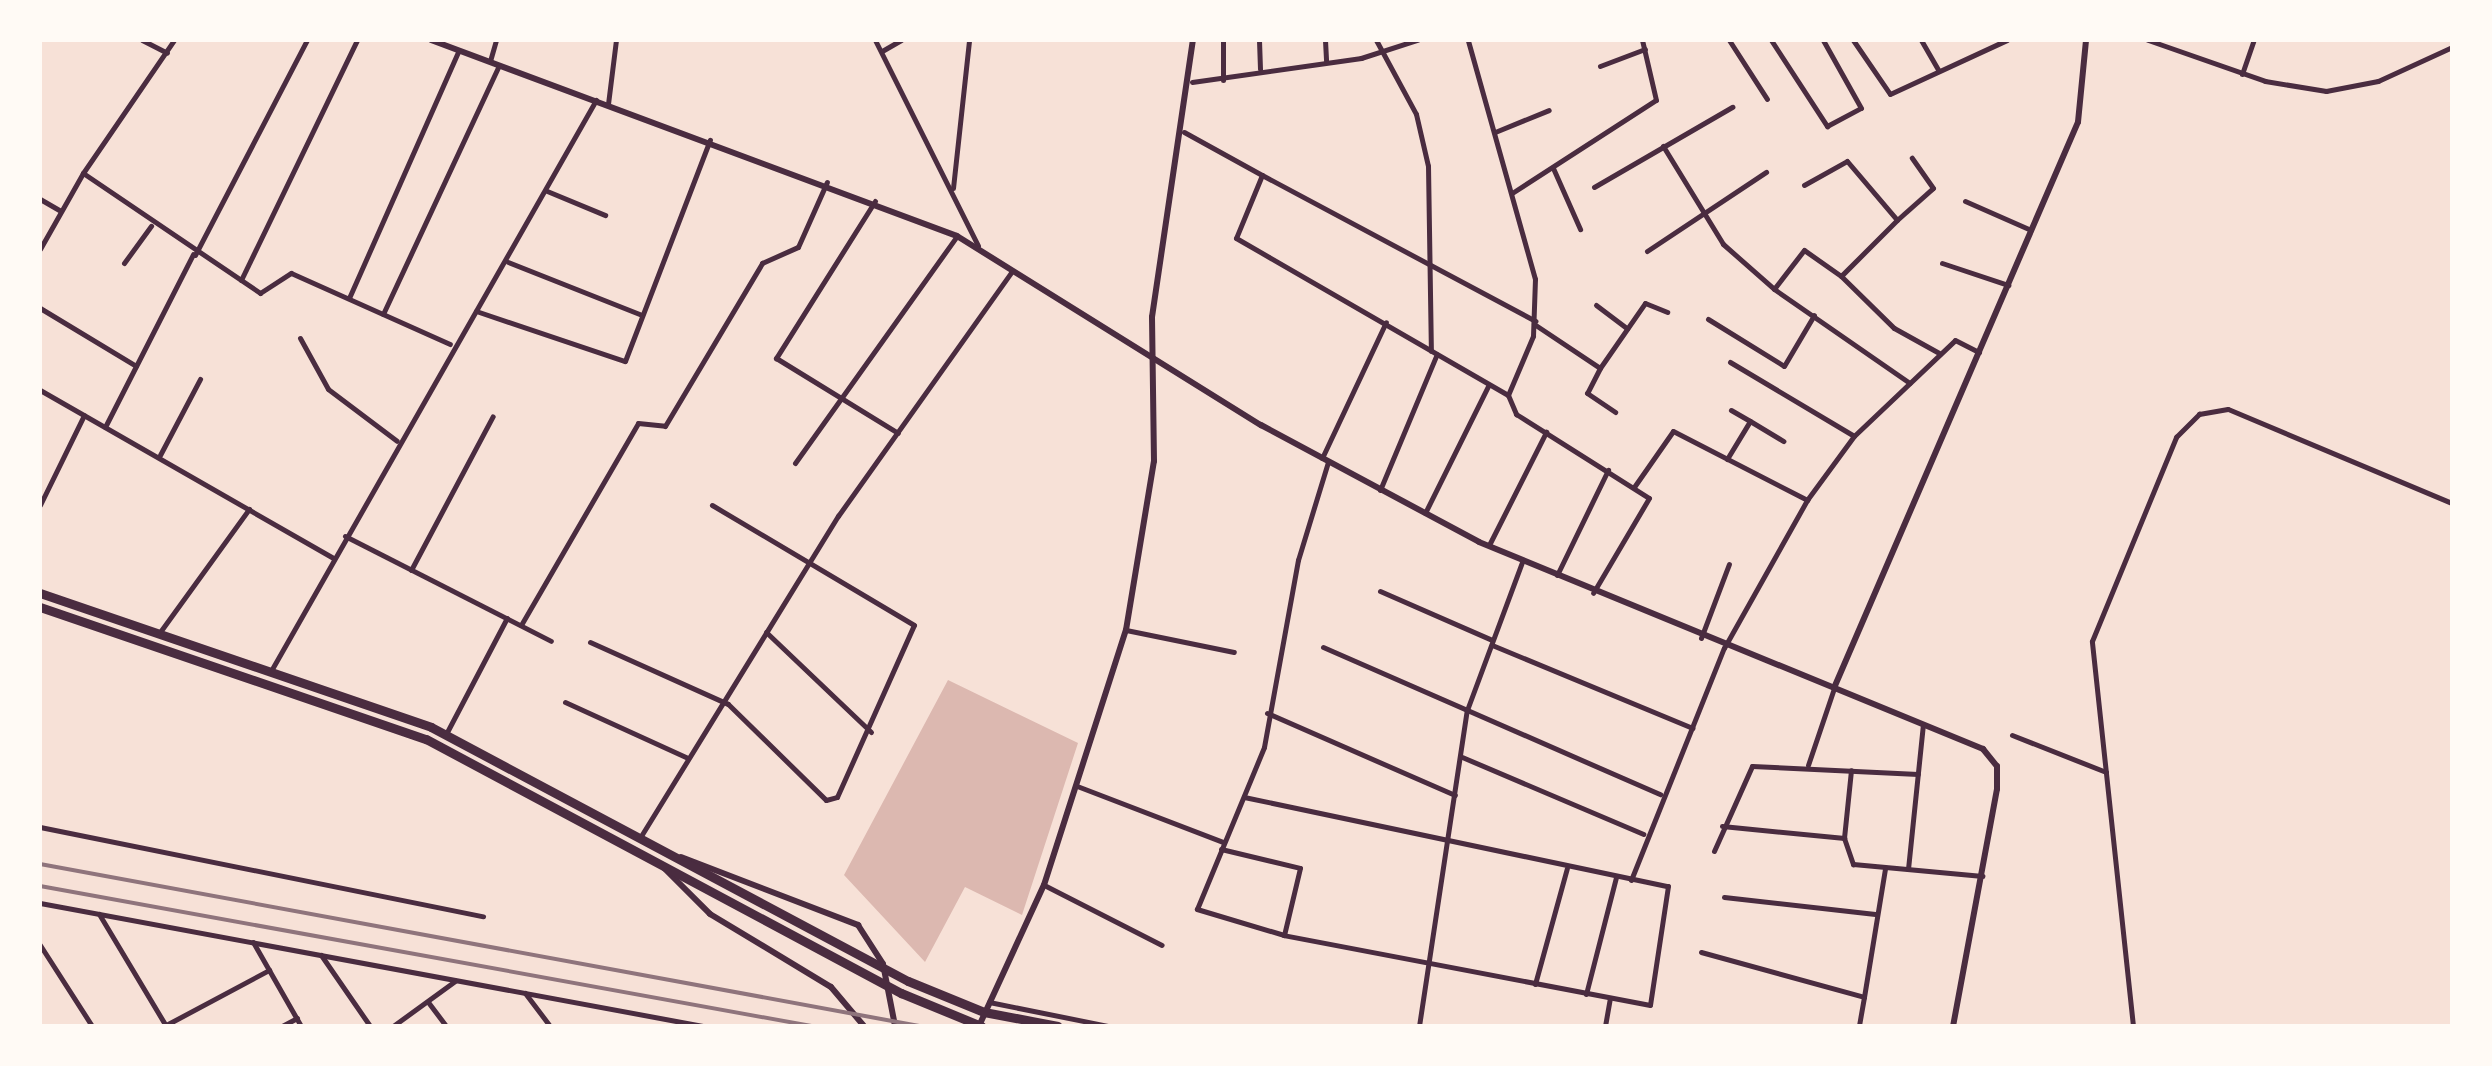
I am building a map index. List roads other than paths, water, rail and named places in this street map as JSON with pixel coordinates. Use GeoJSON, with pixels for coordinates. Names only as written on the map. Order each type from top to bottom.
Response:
{"type":"FeatureCollection","features":[{"type":"Feature","properties":{"kind":"main road"},"geometry":{"type":"LineString","coordinates":[[40,593],[272,669],[446,734],[675,855],[987,1007],[1058,1026]]}},
{"type":"Feature","properties":{"kind":"main road"},"geometry":{"type":"LineString","coordinates":[[40,607],[411,733],[980,1026]]}},
{"type":"Feature","properties":{"kind":"street"},"geometry":{"type":"LineString","coordinates":[[142,40],[166,53]]}},
{"type":"Feature","properties":{"kind":"street"},"geometry":{"type":"LineString","coordinates":[[40,249],[59,210],[174,40]]}},
{"type":"Feature","properties":{"kind":"street"},"geometry":{"type":"LineString","coordinates":[[105,427],[307,40]]}},
{"type":"Feature","properties":{"kind":"street"},"geometry":{"type":"LineString","coordinates":[[240,281],[357,40]]}},
{"type":"Feature","properties":{"kind":"street"},"geometry":{"type":"LineString","coordinates":[[431,40],[493,66],[827,182],[957,236],[1325,460],[1488,547],[1724,648],[1983,748],[1997,766],[1982,876],[1953,1026]]}},
{"type":"Feature","properties":{"kind":"street"},"geometry":{"type":"LineString","coordinates":[[383,314],[493,66],[496,40]]}},
{"type":"Feature","properties":{"kind":"street"},"geometry":{"type":"LineString","coordinates":[[608,104],[616,40]]}},
{"type":"Feature","properties":{"kind":"street"},"geometry":{"type":"LineString","coordinates":[[875,40],[978,246]]}},
{"type":"Feature","properties":{"kind":"street"},"geometry":{"type":"LineString","coordinates":[[882,51],[900,40]]}},
{"type":"Feature","properties":{"kind":"street"},"geometry":{"type":"LineString","coordinates":[[952,191],[970,40]]}},
{"type":"Feature","properties":{"kind":"street"},"geometry":{"type":"LineString","coordinates":[[980,1026],[1044,884],[1126,630],[1154,461],[1153,352],[1192,82],[1193,40]]}},
{"type":"Feature","properties":{"kind":"street"},"geometry":{"type":"LineString","coordinates":[[1223,40],[1224,80]]}},
{"type":"Feature","properties":{"kind":"street"},"geometry":{"type":"LineString","coordinates":[[1259,40],[1260,69]]}},
{"type":"Feature","properties":{"kind":"street"},"geometry":{"type":"LineString","coordinates":[[1325,40],[1326,62]]}},
{"type":"Feature","properties":{"kind":"street"},"geometry":{"type":"LineString","coordinates":[[1376,40],[1379,54],[1416,114],[1433,193],[1434,353],[1380,491]]}},
{"type":"Feature","properties":{"kind":"street"},"geometry":{"type":"LineString","coordinates":[[1192,82],[1379,54],[1417,40]]}},
{"type":"Feature","properties":{"kind":"street"},"geometry":{"type":"LineString","coordinates":[[1468,40],[1512,193],[1535,323],[1508,395]]}},
{"type":"Feature","properties":{"kind":"street"},"geometry":{"type":"LineString","coordinates":[[1512,193],[1656,100],[1642,40]]}},
{"type":"Feature","properties":{"kind":"street"},"geometry":{"type":"LineString","coordinates":[[1729,40],[1767,99]]}},
{"type":"Feature","properties":{"kind":"street"},"geometry":{"type":"LineString","coordinates":[[1771,40],[1827,126],[1862,108],[1823,40]]}},
{"type":"Feature","properties":{"kind":"street"},"geometry":{"type":"LineString","coordinates":[[1854,40],[1887,94],[2007,40]]}},
{"type":"Feature","properties":{"kind":"street"},"geometry":{"type":"LineString","coordinates":[[1922,40],[1938,70]]}},
{"type":"Feature","properties":{"kind":"street"},"geometry":{"type":"LineString","coordinates":[[1808,765],[1834,688],[2011,286],[2078,122],[2086,40]]}},
{"type":"Feature","properties":{"kind":"street"},"geometry":{"type":"LineString","coordinates":[[2148,40],[2242,74],[2342,90],[2452,47]]}},
{"type":"Feature","properties":{"kind":"street"},"geometry":{"type":"LineString","coordinates":[[2242,74],[2254,40]]}},
{"type":"Feature","properties":{"kind":"street"},"geometry":{"type":"LineString","coordinates":[[2435,40],[2441,52]]}},
{"type":"Feature","properties":{"kind":"street"},"geometry":{"type":"LineString","coordinates":[[1600,66],[1645,48]]}},
{"type":"Feature","properties":{"kind":"street"},"geometry":{"type":"LineString","coordinates":[[349,298],[458,52]]}},
{"type":"Feature","properties":{"kind":"street"},"geometry":{"type":"LineString","coordinates":[[272,669],[450,344],[508,262],[596,100]]}},
{"type":"Feature","properties":{"kind":"street"},"geometry":{"type":"LineString","coordinates":[[1594,187],[1732,107]]}},
{"type":"Feature","properties":{"kind":"street"},"geometry":{"type":"LineString","coordinates":[[1495,132],[1549,110]]}},
{"type":"Feature","properties":{"kind":"street"},"geometry":{"type":"LineString","coordinates":[[1184,132],[1535,323],[1600,368]]}},
{"type":"Feature","properties":{"kind":"street"},"geometry":{"type":"LineString","coordinates":[[476,310],[621,363],[710,140]]}},
{"type":"Feature","properties":{"kind":"street"},"geometry":{"type":"LineString","coordinates":[[1663,146],[1736,260],[1910,384]]}},
{"type":"Feature","properties":{"kind":"street"},"geometry":{"type":"LineString","coordinates":[[1840,276],[1932,188],[1912,158]]}},
{"type":"Feature","properties":{"kind":"street"},"geometry":{"type":"LineString","coordinates":[[1804,185],[1847,160],[1896,220]]}},
{"type":"Feature","properties":{"kind":"street"},"geometry":{"type":"LineString","coordinates":[[1553,168],[1580,229]]}},
{"type":"Feature","properties":{"kind":"street"},"geometry":{"type":"LineString","coordinates":[[1647,251],[1706,217],[1766,172]]}},
{"type":"Feature","properties":{"kind":"street"},"geometry":{"type":"LineString","coordinates":[[83,174],[151,226],[263,294],[288,272],[450,344]]}},
{"type":"Feature","properties":{"kind":"street"},"geometry":{"type":"LineString","coordinates":[[1262,175],[1236,238],[1508,395],[1516,414],[1634,487],[1649,501],[1593,593]]}},
{"type":"Feature","properties":{"kind":"street"},"geometry":{"type":"LineString","coordinates":[[520,625],[638,422],[665,426],[762,263],[798,247],[827,182]]}},
{"type":"Feature","properties":{"kind":"street"},"geometry":{"type":"LineString","coordinates":[[547,191],[605,216]]}},
{"type":"Feature","properties":{"kind":"street"},"geometry":{"type":"LineString","coordinates":[[40,198],[59,210]]}},
{"type":"Feature","properties":{"kind":"street"},"geometry":{"type":"LineString","coordinates":[[875,201],[776,355],[898,432]]}},
{"type":"Feature","properties":{"kind":"street"},"geometry":{"type":"LineString","coordinates":[[1965,201],[2033,231]]}},
{"type":"Feature","properties":{"kind":"street"},"geometry":{"type":"LineString","coordinates":[[124,263],[151,226]]}},
{"type":"Feature","properties":{"kind":"street"},"geometry":{"type":"LineString","coordinates":[[795,463],[957,236]]}},
{"type":"Feature","properties":{"kind":"street"},"geometry":{"type":"LineString","coordinates":[[1774,289],[1804,250],[1840,276],[1894,328],[1940,354]]}},
{"type":"Feature","properties":{"kind":"street"},"geometry":{"type":"LineString","coordinates":[[508,262],[642,315]]}},
{"type":"Feature","properties":{"kind":"street"},"geometry":{"type":"LineString","coordinates":[[1942,263],[2011,286]]}},
{"type":"Feature","properties":{"kind":"street"},"geometry":{"type":"LineString","coordinates":[[641,836],[688,758],[728,704],[809,561],[1014,268]]}},
{"type":"Feature","properties":{"kind":"street"},"geometry":{"type":"LineString","coordinates":[[1615,412],[1587,393],[1600,368],[1646,302],[1667,312]]}},
{"type":"Feature","properties":{"kind":"street"},"geometry":{"type":"LineString","coordinates":[[1596,305],[1627,328]]}},
{"type":"Feature","properties":{"kind":"street"},"geometry":{"type":"LineString","coordinates":[[40,308],[136,366]]}},
{"type":"Feature","properties":{"kind":"street"},"geometry":{"type":"LineString","coordinates":[[1708,319],[1784,366],[1814,315]]}},
{"type":"Feature","properties":{"kind":"street"},"geometry":{"type":"LineString","coordinates":[[1244,797],[1449,839],[1670,892],[1650,1005],[1284,935],[1197,909],[1244,797],[1325,460],[1386,322]]}},
{"type":"Feature","properties":{"kind":"street"},"geometry":{"type":"LineString","coordinates":[[300,338],[328,389],[397,441]]}},
{"type":"Feature","properties":{"kind":"street"},"geometry":{"type":"LineString","coordinates":[[1630,880],[1643,834],[1724,648],[1807,500],[1854,436],[1956,339],[1979,352]]}},
{"type":"Feature","properties":{"kind":"street"},"geometry":{"type":"LineString","coordinates":[[1730,362],[1854,436]]}},
{"type":"Feature","properties":{"kind":"street"},"geometry":{"type":"LineString","coordinates":[[160,456],[200,380]]}},
{"type":"Feature","properties":{"kind":"street"},"geometry":{"type":"LineString","coordinates":[[1424,514],[1488,386]]}},
{"type":"Feature","properties":{"kind":"street"},"geometry":{"type":"LineString","coordinates":[[40,390],[333,558]]}},
{"type":"Feature","properties":{"kind":"street"},"geometry":{"type":"LineString","coordinates":[[1731,410],[1784,441]]}},
{"type":"Feature","properties":{"kind":"street"},"geometry":{"type":"LineString","coordinates":[[2133,1026],[2094,633],[2176,437],[2193,418],[2237,412],[2452,502]]}},
{"type":"Feature","properties":{"kind":"street"},"geometry":{"type":"LineString","coordinates":[[40,505],[84,415]]}},
{"type":"Feature","properties":{"kind":"street"},"geometry":{"type":"LineString","coordinates":[[412,570],[493,416]]}},
{"type":"Feature","properties":{"kind":"street"},"geometry":{"type":"LineString","coordinates":[[1727,459],[1750,421]]}},
{"type":"Feature","properties":{"kind":"street"},"geometry":{"type":"LineString","coordinates":[[1634,487],[1670,431],[1807,500]]}},
{"type":"Feature","properties":{"kind":"street"},"geometry":{"type":"LineString","coordinates":[[1488,547],[1546,432]]}},
{"type":"Feature","properties":{"kind":"street"},"geometry":{"type":"LineString","coordinates":[[1556,576],[1608,470]]}},
{"type":"Feature","properties":{"kind":"street"},"geometry":{"type":"LineString","coordinates":[[590,642],[728,704],[829,801],[871,732],[914,625],[712,505]]}},
{"type":"Feature","properties":{"kind":"street"},"geometry":{"type":"LineString","coordinates":[[160,633],[250,509]]}},
{"type":"Feature","properties":{"kind":"street"},"geometry":{"type":"LineString","coordinates":[[345,536],[552,641]]}},
{"type":"Feature","properties":{"kind":"street"},"geometry":{"type":"LineString","coordinates":[[1419,1026],[1467,710],[1522,562]]}},
{"type":"Feature","properties":{"kind":"street"},"geometry":{"type":"LineString","coordinates":[[1701,638],[1729,564]]}},
{"type":"Feature","properties":{"kind":"street"},"geometry":{"type":"LineString","coordinates":[[1380,592],[1692,728]]}},
{"type":"Feature","properties":{"kind":"street"},"geometry":{"type":"LineString","coordinates":[[446,734],[507,618]]}},
{"type":"Feature","properties":{"kind":"street"},"geometry":{"type":"LineString","coordinates":[[1126,630],[1234,652]]}},
{"type":"Feature","properties":{"kind":"street"},"geometry":{"type":"LineString","coordinates":[[766,632],[871,732]]}},
{"type":"Feature","properties":{"kind":"street"},"geometry":{"type":"LineString","coordinates":[[1323,647],[1660,794]]}},
{"type":"Feature","properties":{"kind":"street"},"geometry":{"type":"LineString","coordinates":[[565,702],[688,758]]}},
{"type":"Feature","properties":{"kind":"street"},"geometry":{"type":"LineString","coordinates":[[1267,713],[1455,795]]}},
{"type":"Feature","properties":{"kind":"street"},"geometry":{"type":"LineString","coordinates":[[1908,869],[1924,726]]}},
{"type":"Feature","properties":{"kind":"street"},"geometry":{"type":"LineString","coordinates":[[2012,735],[2106,772]]}},
{"type":"Feature","properties":{"kind":"street"},"geometry":{"type":"LineString","coordinates":[[1460,756],[1643,834]]}},
{"type":"Feature","properties":{"kind":"street"},"geometry":{"type":"LineString","coordinates":[[1714,852],[1750,767],[1808,765],[1918,774]]}},
{"type":"Feature","properties":{"kind":"street"},"geometry":{"type":"LineString","coordinates":[[1851,770],[1844,838],[1848,862],[1885,869],[1982,876]]}},
{"type":"Feature","properties":{"kind":"street"},"geometry":{"type":"LineString","coordinates":[[1076,786],[1222,845],[1300,868],[1284,935]]}},
{"type":"Feature","properties":{"kind":"street"},"geometry":{"type":"LineString","coordinates":[[1722,826],[1844,838]]}},
{"type":"Feature","properties":{"kind":"street"},"geometry":{"type":"LineString","coordinates":[[40,827],[483,916]]}},
{"type":"Feature","properties":{"kind":"street"},"geometry":{"type":"LineString","coordinates":[[675,855],[773,885],[864,930],[883,964],[895,1026]]}},
{"type":"Feature","properties":{"kind":"street"},"geometry":{"type":"LineString","coordinates":[[656,859],[710,914],[827,984],[864,1026]]}},
{"type":"Feature","properties":{"kind":"street"},"geometry":{"type":"LineString","coordinates":[[1535,984],[1567,868]]}},
{"type":"Feature","properties":{"kind":"street"},"geometry":{"type":"LineString","coordinates":[[1859,1026],[1885,869]]}},
{"type":"Feature","properties":{"kind":"street"},"geometry":{"type":"LineString","coordinates":[[1586,994],[1616,877]]}},
{"type":"Feature","properties":{"kind":"street"},"geometry":{"type":"LineString","coordinates":[[1044,884],[1162,945]]}},
{"type":"Feature","properties":{"kind":"street"},"geometry":{"type":"LineString","coordinates":[[1724,897],[1876,914]]}},
{"type":"Feature","properties":{"kind":"street"},"geometry":{"type":"LineString","coordinates":[[40,903],[702,1026]]}},
{"type":"Feature","properties":{"kind":"street"},"geometry":{"type":"LineString","coordinates":[[99,914],[166,1026],[269,970]]}},
{"type":"Feature","properties":{"kind":"street"},"geometry":{"type":"LineString","coordinates":[[252,942],[302,1026]]}},
{"type":"Feature","properties":{"kind":"street"},"geometry":{"type":"LineString","coordinates":[[40,945],[92,1026]]}},
{"type":"Feature","properties":{"kind":"street"},"geometry":{"type":"LineString","coordinates":[[1702,952],[1864,996]]}},
{"type":"Feature","properties":{"kind":"street"},"geometry":{"type":"LineString","coordinates":[[321,955],[370,1026]]}},
{"type":"Feature","properties":{"kind":"street"},"geometry":{"type":"LineString","coordinates":[[393,1026],[456,980]]}},
{"type":"Feature","properties":{"kind":"street"},"geometry":{"type":"LineString","coordinates":[[525,992],[550,1026]]}},
{"type":"Feature","properties":{"kind":"street"},"geometry":{"type":"LineString","coordinates":[[1605,1026],[1610,999]]}},
{"type":"Feature","properties":{"kind":"street"},"geometry":{"type":"LineString","coordinates":[[428,1002],[446,1026]]}},
{"type":"Feature","properties":{"kind":"street"},"geometry":{"type":"LineString","coordinates":[[987,1007],[1108,1026]]}},
{"type":"Feature","properties":{"kind":"street"},"geometry":{"type":"LineString","coordinates":[[282,1026],[297,1018]]}},
{"type":"Feature","properties":{"kind":"railway"},"geometry":{"type":"LineString","coordinates":[[40,864],[919,1026]]}},
{"type":"Feature","properties":{"kind":"railway"},"geometry":{"type":"LineString","coordinates":[[40,886],[811,1026]]}}]}
